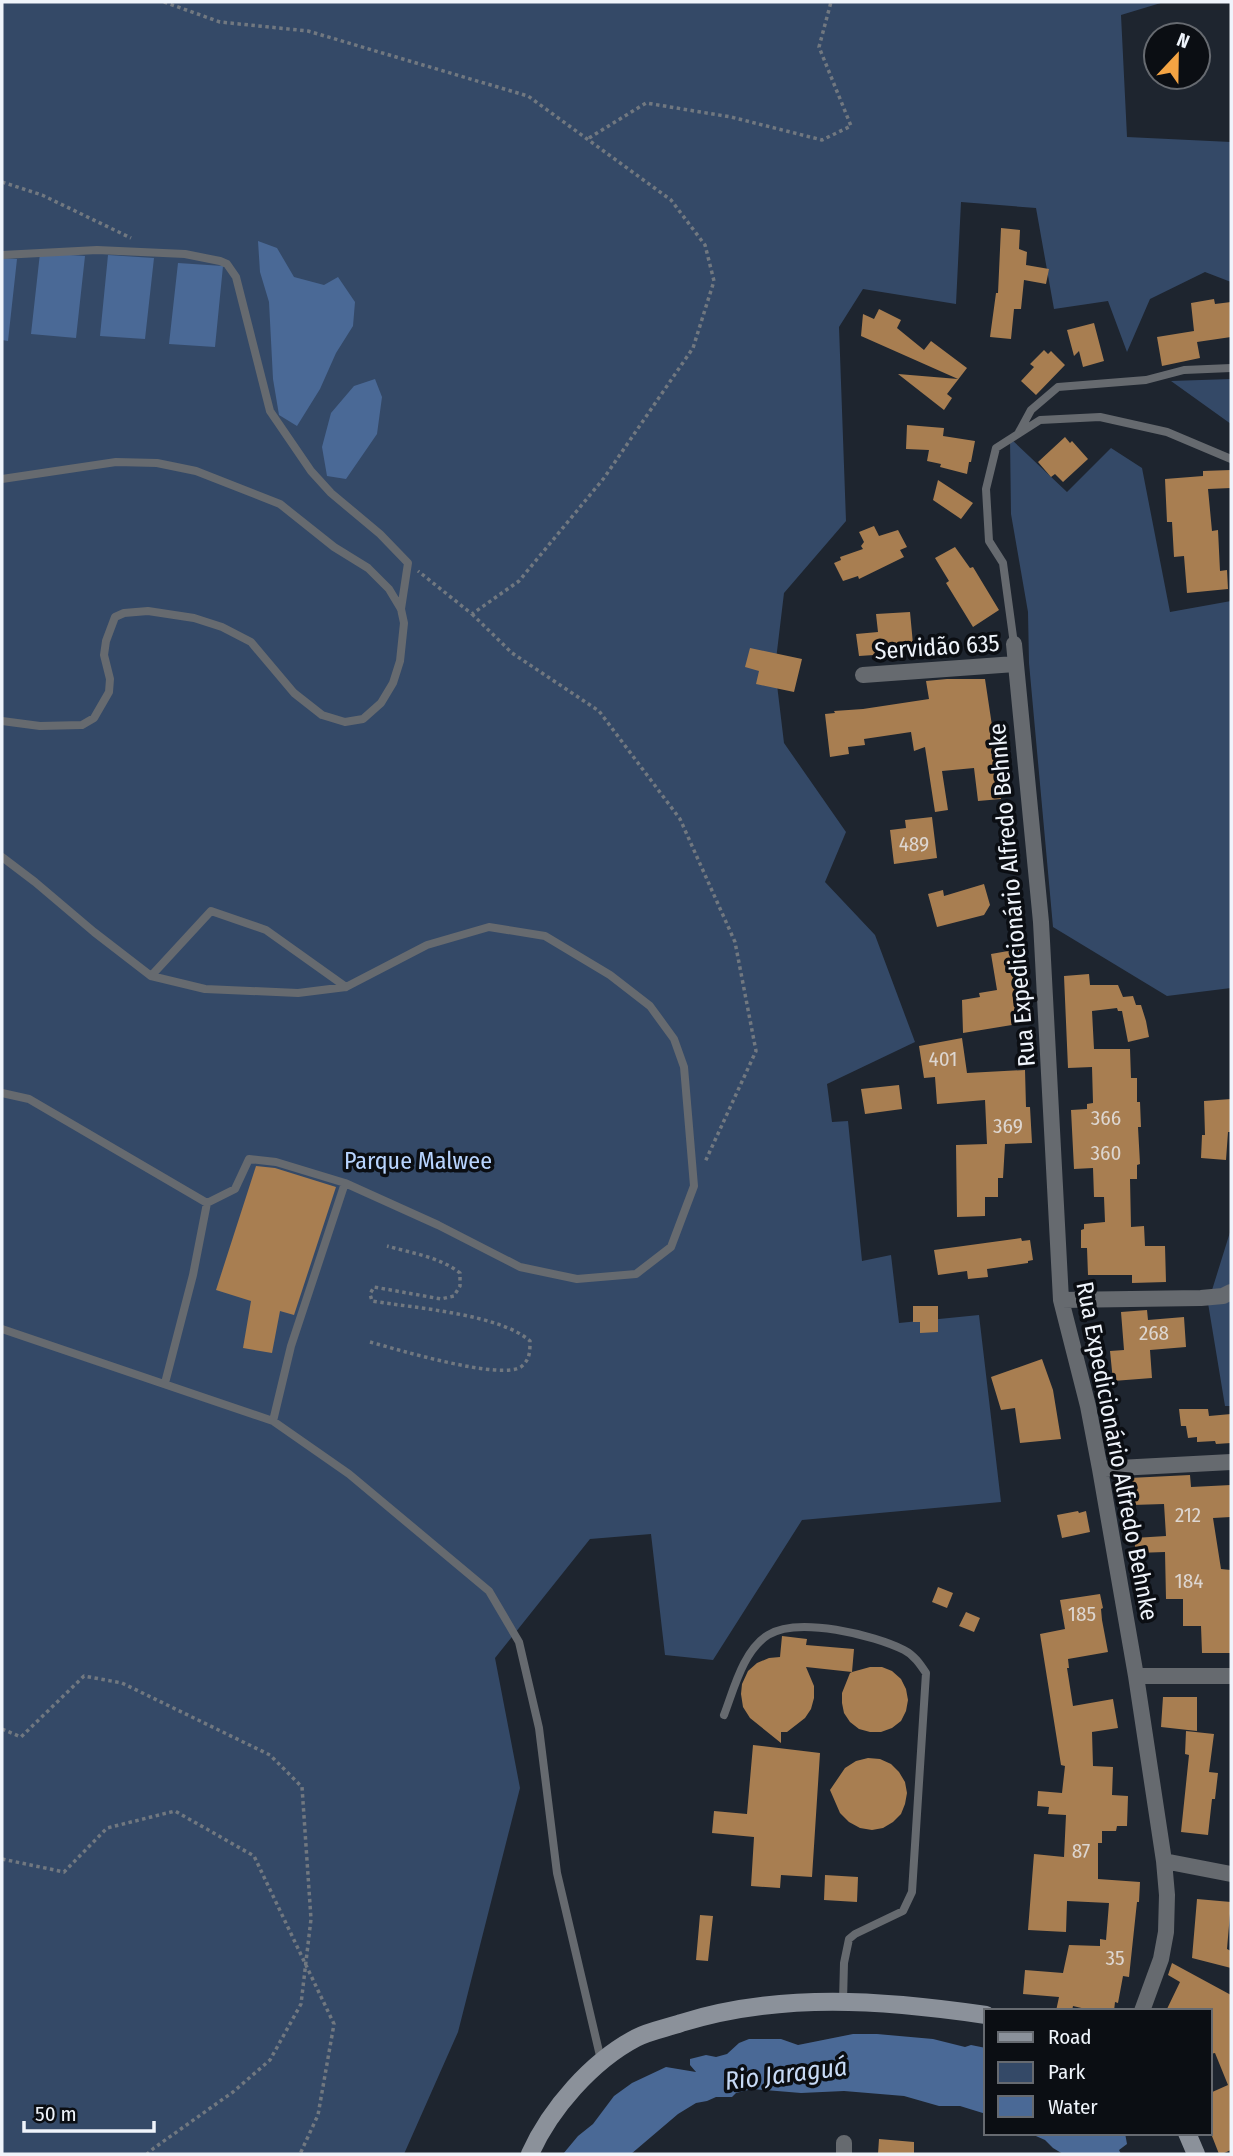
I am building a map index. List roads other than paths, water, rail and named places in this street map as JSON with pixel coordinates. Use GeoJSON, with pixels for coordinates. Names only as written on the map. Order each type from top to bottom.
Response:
{"type":"FeatureCollection","features":[{"type":"Feature","properties":{"kind":"main road"},"geometry":{"type":"LineString","coordinates":[[530,2154],[549,2120],[601,2061],[637,2038],[707,2015],[764,2004],[843,2001],[899,2004],[984,2015]]}},
{"type":"Feature","properties":{"kind":"main road"},"geometry":{"type":"LineString","coordinates":[[1188,2135],[1196,2154]]}},
{"type":"Feature","properties":{"kind":"street","name":"Rua Expedicionário Alfredo Behnke"},"geometry":{"type":"LineString","coordinates":[[1014,644],[1041,922],[1061,1300],[1088,1406],[1100,1469],[1136,1676],[1164,1861],[1166,1933],[1161,1959],[1143,2009]]}},
{"type":"Feature","properties":{"kind":"street","name":"Servidão 635"},"geometry":{"type":"LineString","coordinates":[[863,675],[1015,664]]}},
{"type":"Feature","properties":{"kind":"street"},"geometry":{"type":"LineString","coordinates":[[1061,1300],[1201,1298],[1223,1296],[1231,1292]]}},
{"type":"Feature","properties":{"kind":"street"},"geometry":{"type":"LineString","coordinates":[[1100,1469],[1231,1462]]}},
{"type":"Feature","properties":{"kind":"street"},"geometry":{"type":"LineString","coordinates":[[1136,1676],[1231,1676]]}},
{"type":"Feature","properties":{"kind":"street"},"geometry":{"type":"LineString","coordinates":[[1164,1861],[1231,1874]]}},
{"type":"Feature","properties":{"kind":"lane"},"geometry":{"type":"LineString","coordinates":[[2,255],[97,250],[185,254],[227,264],[236,277],[270,411],[312,471],[331,493],[380,534],[408,563],[401,609]]}},
{"type":"Feature","properties":{"kind":"lane"},"geometry":{"type":"LineString","coordinates":[[1018,434],[1031,410],[1058,387],[1146,380],[1184,370],[1231,368]]}},
{"type":"Feature","properties":{"kind":"lane"},"geometry":{"type":"LineString","coordinates":[[1014,644],[1003,563],[989,541],[986,489],[996,447],[1040,420],[1100,417],[1167,432],[1231,459]]}},
{"type":"Feature","properties":{"kind":"lane"},"geometry":{"type":"LineString","coordinates":[[2,479],[116,462],[157,463],[196,471],[279,505],[334,547],[368,568],[389,589],[401,609],[404,623],[400,661],[393,682],[380,703],[363,719],[345,722],[322,715],[294,692],[251,642],[222,627],[194,618],[148,611],[124,613],[116,617],[106,641],[104,655],[110,679],[109,692],[94,718],[82,725],[71,726],[40,726],[2,721]]}},
{"type":"Feature","properties":{"kind":"lane"},"geometry":{"type":"LineString","coordinates":[[2,857],[151,976],[205,989],[298,993],[346,987],[427,945],[489,927],[545,936],[610,975],[650,1006],[674,1039],[684,1067],[694,1186],[671,1247],[636,1274],[578,1279],[520,1267],[438,1225],[345,1183],[276,1162],[249,1159],[235,1189],[207,1203]]}},
{"type":"Feature","properties":{"kind":"lane"},"geometry":{"type":"LineString","coordinates":[[151,976],[211,911],[266,930],[346,987]]}},
{"type":"Feature","properties":{"kind":"lane"},"geometry":{"type":"LineString","coordinates":[[2,1093],[29,1099],[207,1203]]}},
{"type":"Feature","properties":{"kind":"lane"},"geometry":{"type":"LineString","coordinates":[[274,1421],[291,1346],[345,1183]]}},
{"type":"Feature","properties":{"kind":"lane"},"geometry":{"type":"LineString","coordinates":[[165,1383],[193,1275],[207,1203]]}},
{"type":"Feature","properties":{"kind":"lane"},"geometry":{"type":"LineString","coordinates":[[2,1329],[274,1421],[349,1474],[489,1591],[519,1642],[539,1728],[557,1873],[601,2061]]}},
{"type":"Feature","properties":{"kind":"lane"},"geometry":{"type":"LineString","coordinates":[[724,1715],[753,1648],[781,1628],[817,1627],[857,1633],[906,1651],[918,1661],[926,1673],[912,1892],[903,1911],[849,1939],[844,1963],[843,2001]]}},
{"type":"Feature","properties":{"kind":"water"},"geometry":{"type":"Polygon","coordinates":[[[258,241],[277,248],[294,277],[324,285],[338,277],[355,302],[353,326],[297,426],[279,415],[273,379],[269,302],[260,272],[258,241]]]}},
{"type":"Feature","properties":{"kind":"water"},"geometry":{"type":"Polygon","coordinates":[[[40,253],[85,256],[76,338],[31,334],[40,253]]]}},
{"type":"Feature","properties":{"kind":"water"},"geometry":{"type":"Polygon","coordinates":[[[108,255],[154,258],[145,339],[100,336],[108,255]]]}},
{"type":"Feature","properties":{"kind":"water"},"geometry":{"type":"Polygon","coordinates":[[[2,258],[17,259],[8,341],[2,340],[2,258]]]}},
{"type":"Feature","properties":{"kind":"water"},"geometry":{"type":"Polygon","coordinates":[[[178,263],[223,266],[215,347],[169,344],[178,263]]]}},
{"type":"Feature","properties":{"kind":"water"},"geometry":{"type":"Polygon","coordinates":[[[375,379],[382,397],[377,434],[346,479],[327,476],[322,447],[331,413],[354,386],[375,379]]]}},
{"type":"Feature","properties":{"kind":"water","name":"Rio Jaraguá"},"geometry":{"type":"Polygon","coordinates":[[[853,2034],[877,2034],[933,2039],[965,2047],[971,2045],[984,2048],[984,2113],[960,2106],[939,2106],[904,2096],[844,2091],[801,2093],[752,2089],[736,2093],[732,2097],[716,2097],[696,2103],[678,2114],[631,2154],[563,2154],[578,2136],[593,2124],[614,2096],[632,2083],[666,2067],[696,2072],[690,2065],[690,2059],[727,2054],[739,2043],[749,2039],[781,2039],[798,2045],[853,2034]]]}},
{"type":"Feature","properties":{"kind":"water"},"geometry":{"type":"Polygon","coordinates":[[[1034,2135],[1125,2135],[1127,2144],[1119,2150],[1121,2154],[1063,2154],[1034,2135]]]}},
{"type":"Feature","properties":{"kind":"park label","name":"Parque Malwee"},"geometry":{"type":"Point","coordinates":[418,1161]}}]}
